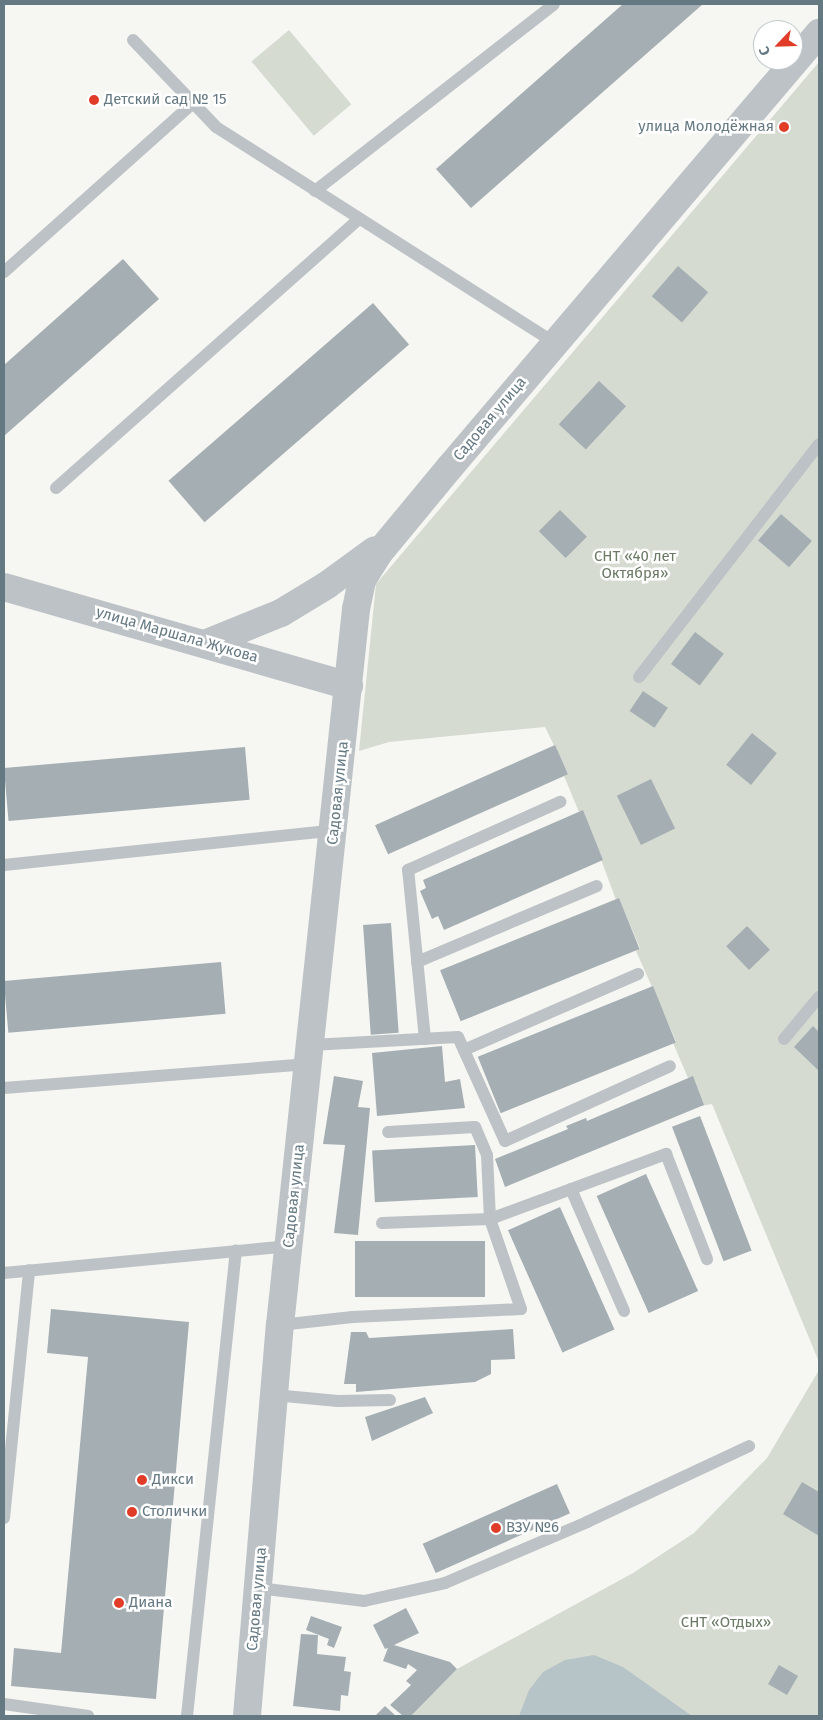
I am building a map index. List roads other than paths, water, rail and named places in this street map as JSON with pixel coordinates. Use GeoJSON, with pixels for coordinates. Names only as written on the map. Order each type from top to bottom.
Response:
{"type":"FeatureCollection","features":[{"type":"Feature","properties":{"kind":"street","name":"Садовая улица"},"geometry":{"type":"LineString","coordinates":[[247,1716],[280,1325],[335,830],[356,609],[362,580],[392,537],[819,33]]}},
{"type":"Feature","properties":{"kind":"street"},"geometry":{"type":"LineString","coordinates":[[206,643],[281,613],[327,585],[392,537]]}},
{"type":"Feature","properties":{"kind":"street","name":"улица Маршала Жукова"},"geometry":{"type":"LineString","coordinates":[[4,587],[206,643],[349,686]]}},
{"type":"Feature","properties":{"kind":"lane"},"geometry":{"type":"LineString","coordinates":[[315,191],[554,4]]}},
{"type":"Feature","properties":{"kind":"lane"},"geometry":{"type":"LineString","coordinates":[[133,40],[216,127],[555,343]]}},
{"type":"Feature","properties":{"kind":"lane"},"geometry":{"type":"LineString","coordinates":[[4,272],[193,103]]}},
{"type":"Feature","properties":{"kind":"lane"},"geometry":{"type":"LineString","coordinates":[[56,488],[359,219]]}},
{"type":"Feature","properties":{"kind":"lane"},"geometry":{"type":"LineString","coordinates":[[639,677],[819,444]]}},
{"type":"Feature","properties":{"kind":"lane"},"geometry":{"type":"LineString","coordinates":[[425,1039],[408,870],[560,802]]}},
{"type":"Feature","properties":{"kind":"lane"},"geometry":{"type":"LineString","coordinates":[[4,865],[335,830]]}},
{"type":"Feature","properties":{"kind":"lane"},"geometry":{"type":"LineString","coordinates":[[417,962],[597,886]]}},
{"type":"Feature","properties":{"kind":"lane"},"geometry":{"type":"LineString","coordinates":[[464,1050],[638,974]]}},
{"type":"Feature","properties":{"kind":"lane"},"geometry":{"type":"LineString","coordinates":[[784,1039],[819,997]]}},
{"type":"Feature","properties":{"kind":"lane"},"geometry":{"type":"LineString","coordinates":[[4,1088],[310,1054],[425,1039],[458,1037],[505,1140],[670,1066]]}},
{"type":"Feature","properties":{"kind":"lane"},"geometry":{"type":"LineString","coordinates":[[280,1325],[353,1317],[521,1309],[490,1219],[487,1155],[475,1127],[388,1132]]}},
{"type":"Feature","properties":{"kind":"lane"},"geometry":{"type":"LineString","coordinates":[[382,1223],[490,1219],[666,1154],[707,1260]]}},
{"type":"Feature","properties":{"kind":"lane"},"geometry":{"type":"LineString","coordinates":[[570,1189],[624,1311]]}},
{"type":"Feature","properties":{"kind":"lane"},"geometry":{"type":"LineString","coordinates":[[4,1273],[288,1246]]}},
{"type":"Feature","properties":{"kind":"lane"},"geometry":{"type":"LineString","coordinates":[[187,1716],[236,1251]]}},
{"type":"Feature","properties":{"kind":"lane"},"geometry":{"type":"LineString","coordinates":[[4,1518],[29,1270]]}},
{"type":"Feature","properties":{"kind":"lane"},"geometry":{"type":"LineString","coordinates":[[274,1395],[338,1401],[390,1400]]}},
{"type":"Feature","properties":{"kind":"lane"},"geometry":{"type":"LineString","coordinates":[[258,1588],[364,1601],[445,1583],[587,1522],[749,1446]]}},
{"type":"Feature","properties":{"kind":"lane"},"geometry":{"type":"LineString","coordinates":[[4,1704],[88,1716]]}},
{"type":"Feature","properties":{"kind":"place","name":"Детский сад № 15"},"geometry":{"type":"Point","coordinates":[94,100]}},
{"type":"Feature","properties":{"kind":"place","name":"улица Молодёжная"},"geometry":{"type":"Point","coordinates":[784,127]}},
{"type":"Feature","properties":{"kind":"place","name":"Дикси"},"geometry":{"type":"Point","coordinates":[142,1480]}},
{"type":"Feature","properties":{"kind":"place","name":"Столички"},"geometry":{"type":"Point","coordinates":[132,1512]}},
{"type":"Feature","properties":{"kind":"place","name":"ВЗУ №6"},"geometry":{"type":"Point","coordinates":[496,1528]}},
{"type":"Feature","properties":{"kind":"place","name":"Диана"},"geometry":{"type":"Point","coordinates":[119,1603]}},
{"type":"Feature","properties":{"kind":"park label","name":"СНТ «40 лет Октября»"},"geometry":{"type":"Point","coordinates":[635,564]}},
{"type":"Feature","properties":{"kind":"park label","name":"СНТ «Отдых»"},"geometry":{"type":"Point","coordinates":[726,1623]}}]}
